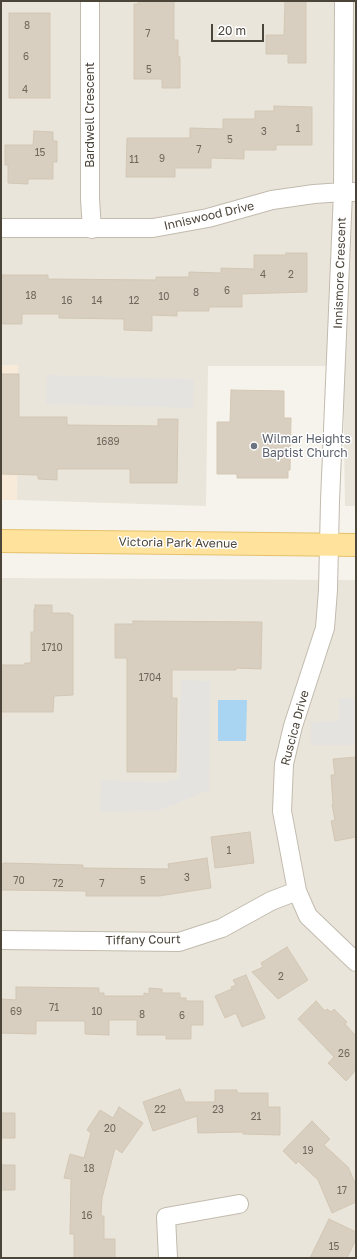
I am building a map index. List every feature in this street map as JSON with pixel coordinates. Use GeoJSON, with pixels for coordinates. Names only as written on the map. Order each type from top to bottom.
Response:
{"type":"FeatureCollection","features":[{"type":"Feature","properties":{"kind":"main road","name":"Victoria Park Avenue"},"geometry":{"type":"LineString","coordinates":[[1,541],[356,545]]}},
{"type":"Feature","properties":{"kind":"street","name":"Bardwell Crescent"},"geometry":{"type":"LineString","coordinates":[[90,1],[90,199],[92,229]]}},
{"type":"Feature","properties":{"kind":"street","name":"Innismore Crescent"},"geometry":{"type":"LineString","coordinates":[[330,545],[330,493],[350,192],[344,1]]}},
{"type":"Feature","properties":{"kind":"street","name":"Inniswood Drive"},"geometry":{"type":"LineString","coordinates":[[1,228],[153,228],[208,218],[272,200],[314,194],[350,192]]}},
{"type":"Feature","properties":{"kind":"street","name":"Ruscica Drive"},"geometry":{"type":"LineString","coordinates":[[330,545],[325,628],[293,726],[284,764],[282,811],[297,891],[308,916],[356,962]]}},
{"type":"Feature","properties":{"kind":"street","name":"Tiffany Court"},"geometry":{"type":"LineString","coordinates":[[1,940],[180,942],[222,928],[271,901],[297,891]]}},
{"type":"Feature","properties":{"kind":"street"},"geometry":{"type":"LineString","coordinates":[[168,1258],[166,1217],[239,1204]]}},
{"type":"Feature","properties":{"kind":"shaded area"},"geometry":{"type":"Polygon","coordinates":[[[1,1],[356,1],[356,506],[345,506],[343,366],[208,366],[206,506],[17,500],[18,365],[1,365],[1,1]]]}},
{"type":"Feature","properties":{"kind":"shaded area"},"geometry":{"type":"Polygon","coordinates":[[[1,365],[18,365],[17,500],[1,500],[1,365]]]}},
{"type":"Feature","properties":{"kind":"shaded area"},"geometry":{"type":"Polygon","coordinates":[[[47,375],[194,379],[193,408],[46,404],[47,375]]]}},
{"type":"Feature","properties":{"kind":"shaded area"},"geometry":{"type":"Polygon","coordinates":[[[1,578],[356,580],[356,1258],[1,1258],[1,578]]]}},
{"type":"Feature","properties":{"kind":"shaded area"},"geometry":{"type":"Polygon","coordinates":[[[181,680],[210,681],[209,790],[158,811],[100,812],[101,780],[165,782],[179,779],[181,680]]]}},
{"type":"Feature","properties":{"kind":"shaded area"},"geometry":{"type":"Polygon","coordinates":[[[339,698],[356,698],[356,745],[311,745],[311,722],[339,721],[339,698]]]}},
{"type":"Feature","properties":{"kind":"water"},"geometry":{"type":"Polygon","coordinates":[[[218,700],[247,700],[246,741],[218,741],[218,700]]]}},
{"type":"Feature","properties":{"kind":"building"},"geometry":{"type":"Polygon","coordinates":[[[138,1],[174,1],[174,40],[178,40],[178,56],[180,57],[180,88],[162,88],[162,79],[134,79],[134,4],[138,4],[138,1]]]}},
{"type":"Feature","properties":{"kind":"building"},"geometry":{"type":"Polygon","coordinates":[[[285,1],[306,1],[306,63],[288,63],[288,54],[266,54],[266,35],[284,35],[285,1]]]}},
{"type":"Feature","properties":{"kind":"building"},"geometry":{"type":"Polygon","coordinates":[[[9,13],[50,13],[50,98],[9,98],[9,13]]]}},
{"type":"Feature","properties":{"kind":"building"},"geometry":{"type":"Polygon","coordinates":[[[274,106],[312,107],[312,145],[276,145],[276,150],[244,150],[244,159],[211,158],[211,168],[175,168],[175,177],[126,177],[127,138],[190,138],[190,128],[223,129],[223,119],[255,119],[255,111],[274,111],[274,106]]]}},
{"type":"Feature","properties":{"kind":"building"},"geometry":{"type":"Polygon","coordinates":[[[34,131],[53,132],[53,141],[57,141],[57,162],[53,162],[53,179],[28,179],[28,184],[8,183],[8,165],[5,165],[5,145],[33,145],[34,131]]]}},
{"type":"Feature","properties":{"kind":"building"},"geometry":{"type":"Polygon","coordinates":[[[286,253],[307,253],[307,292],[242,294],[242,307],[209,307],[209,311],[177,311],[177,316],[152,315],[152,331],[124,330],[124,319],[59,318],[59,314],[22,314],[22,324],[1,324],[1,275],[48,275],[48,279],[156,280],[156,277],[189,277],[189,272],[221,273],[221,268],[254,269],[254,255],[286,255],[286,253]]]}},
{"type":"Feature","properties":{"kind":"building"},"geometry":{"type":"Polygon","coordinates":[[[1,374],[19,374],[19,417],[67,417],[67,425],[158,426],[158,419],[178,419],[177,483],[130,483],[130,469],[57,469],[57,480],[38,479],[38,475],[1,474],[1,374]]]}},
{"type":"Feature","properties":{"kind":"building","name":"Wilmar Heights Baptist Church"},"geometry":{"type":"Polygon","coordinates":[[[231,390],[284,391],[284,418],[291,418],[290,470],[288,470],[288,478],[237,478],[237,474],[217,474],[217,422],[230,422],[231,390]]]}},
{"type":"Feature","properties":{"kind":"building"},"geometry":{"type":"Polygon","coordinates":[[[35,605],[52,605],[52,613],[70,613],[70,615],[73,615],[73,695],[54,696],[53,712],[1,712],[1,665],[24,665],[25,663],[31,663],[31,632],[34,632],[35,605]]]}},
{"type":"Feature","properties":{"kind":"building"},"geometry":{"type":"Polygon","coordinates":[[[133,621],[262,622],[261,669],[236,668],[236,670],[172,670],[172,698],[177,698],[176,772],[127,772],[127,658],[115,658],[115,624],[133,624],[133,621]]]}},
{"type":"Feature","properties":{"kind":"building"},"geometry":{"type":"Polygon","coordinates":[[[356,757],[356,837],[335,841],[331,821],[335,820],[332,805],[331,775],[335,775],[333,759],[356,757]]]}},
{"type":"Feature","properties":{"kind":"building"},"geometry":{"type":"Polygon","coordinates":[[[250,832],[254,863],[215,868],[211,837],[250,832]]]}},
{"type":"Feature","properties":{"kind":"building"},"geometry":{"type":"Polygon","coordinates":[[[207,858],[211,888],[159,896],[86,896],[86,891],[1,890],[1,864],[5,863],[83,865],[83,868],[169,869],[168,864],[207,858]]]}},
{"type":"Feature","properties":{"kind":"building"},"geometry":{"type":"Polygon","coordinates":[[[287,947],[308,980],[278,999],[252,972],[263,967],[261,963],[287,947]]]}},
{"type":"Feature","properties":{"kind":"building"},"geometry":{"type":"Polygon","coordinates":[[[246,975],[265,1018],[242,1027],[236,1013],[225,1018],[215,996],[232,989],[231,987],[236,985],[233,980],[246,975]]]}},
{"type":"Feature","properties":{"kind":"building"},"geometry":{"type":"Polygon","coordinates":[[[16,987],[99,988],[99,993],[104,993],[104,996],[144,996],[144,993],[149,994],[149,988],[162,989],[162,993],[180,993],[180,998],[186,998],[186,1001],[203,1001],[203,1025],[191,1025],[191,1039],[166,1039],[166,1035],[137,1035],[137,1020],[109,1020],[109,1035],[85,1034],[85,1021],[36,1021],[36,1034],[1,1033],[1,999],[16,1000],[16,987]]]}},
{"type":"Feature","properties":{"kind":"building"},"geometry":{"type":"Polygon","coordinates":[[[316,1001],[325,1011],[327,1009],[331,1012],[334,1009],[347,1022],[345,1024],[356,1036],[356,1070],[346,1081],[328,1063],[334,1057],[298,1019],[316,1001]]]}},
{"type":"Feature","properties":{"kind":"building"},"geometry":{"type":"Polygon","coordinates":[[[180,1089],[185,1102],[215,1102],[215,1090],[237,1090],[237,1093],[268,1093],[268,1107],[280,1107],[280,1135],[243,1134],[243,1132],[198,1133],[197,1116],[153,1131],[143,1102],[180,1089]]]}},
{"type":"Feature","properties":{"kind":"building"},"geometry":{"type":"Polygon","coordinates":[[[119,1107],[143,1123],[122,1153],[115,1148],[102,1198],[101,1216],[104,1216],[104,1239],[115,1239],[115,1258],[74,1258],[74,1234],[70,1234],[71,1179],[64,1178],[70,1154],[84,1158],[91,1133],[87,1130],[100,1110],[113,1118],[119,1107]]]}},
{"type":"Feature","properties":{"kind":"building"},"geometry":{"type":"Polygon","coordinates":[[[1,1113],[15,1113],[15,1138],[1,1138],[1,1113]]]}},
{"type":"Feature","properties":{"kind":"building"},"geometry":{"type":"Polygon","coordinates":[[[312,1121],[330,1139],[324,1145],[348,1167],[356,1185],[356,1202],[332,1213],[318,1180],[298,1161],[296,1164],[283,1151],[312,1121]]]}},
{"type":"Feature","properties":{"kind":"building"},"geometry":{"type":"Polygon","coordinates":[[[1,1165],[15,1165],[15,1190],[1,1190],[1,1165]]]}},
{"type":"Feature","properties":{"kind":"building"},"geometry":{"type":"Polygon","coordinates":[[[329,1219],[356,1232],[356,1239],[351,1250],[347,1258],[310,1258],[329,1219]]]}},
{"type":"Feature","properties":{"kind":"place","name":"Wilmar Heights Baptist Church"},"geometry":{"type":"Point","coordinates":[254,446]}}]}
